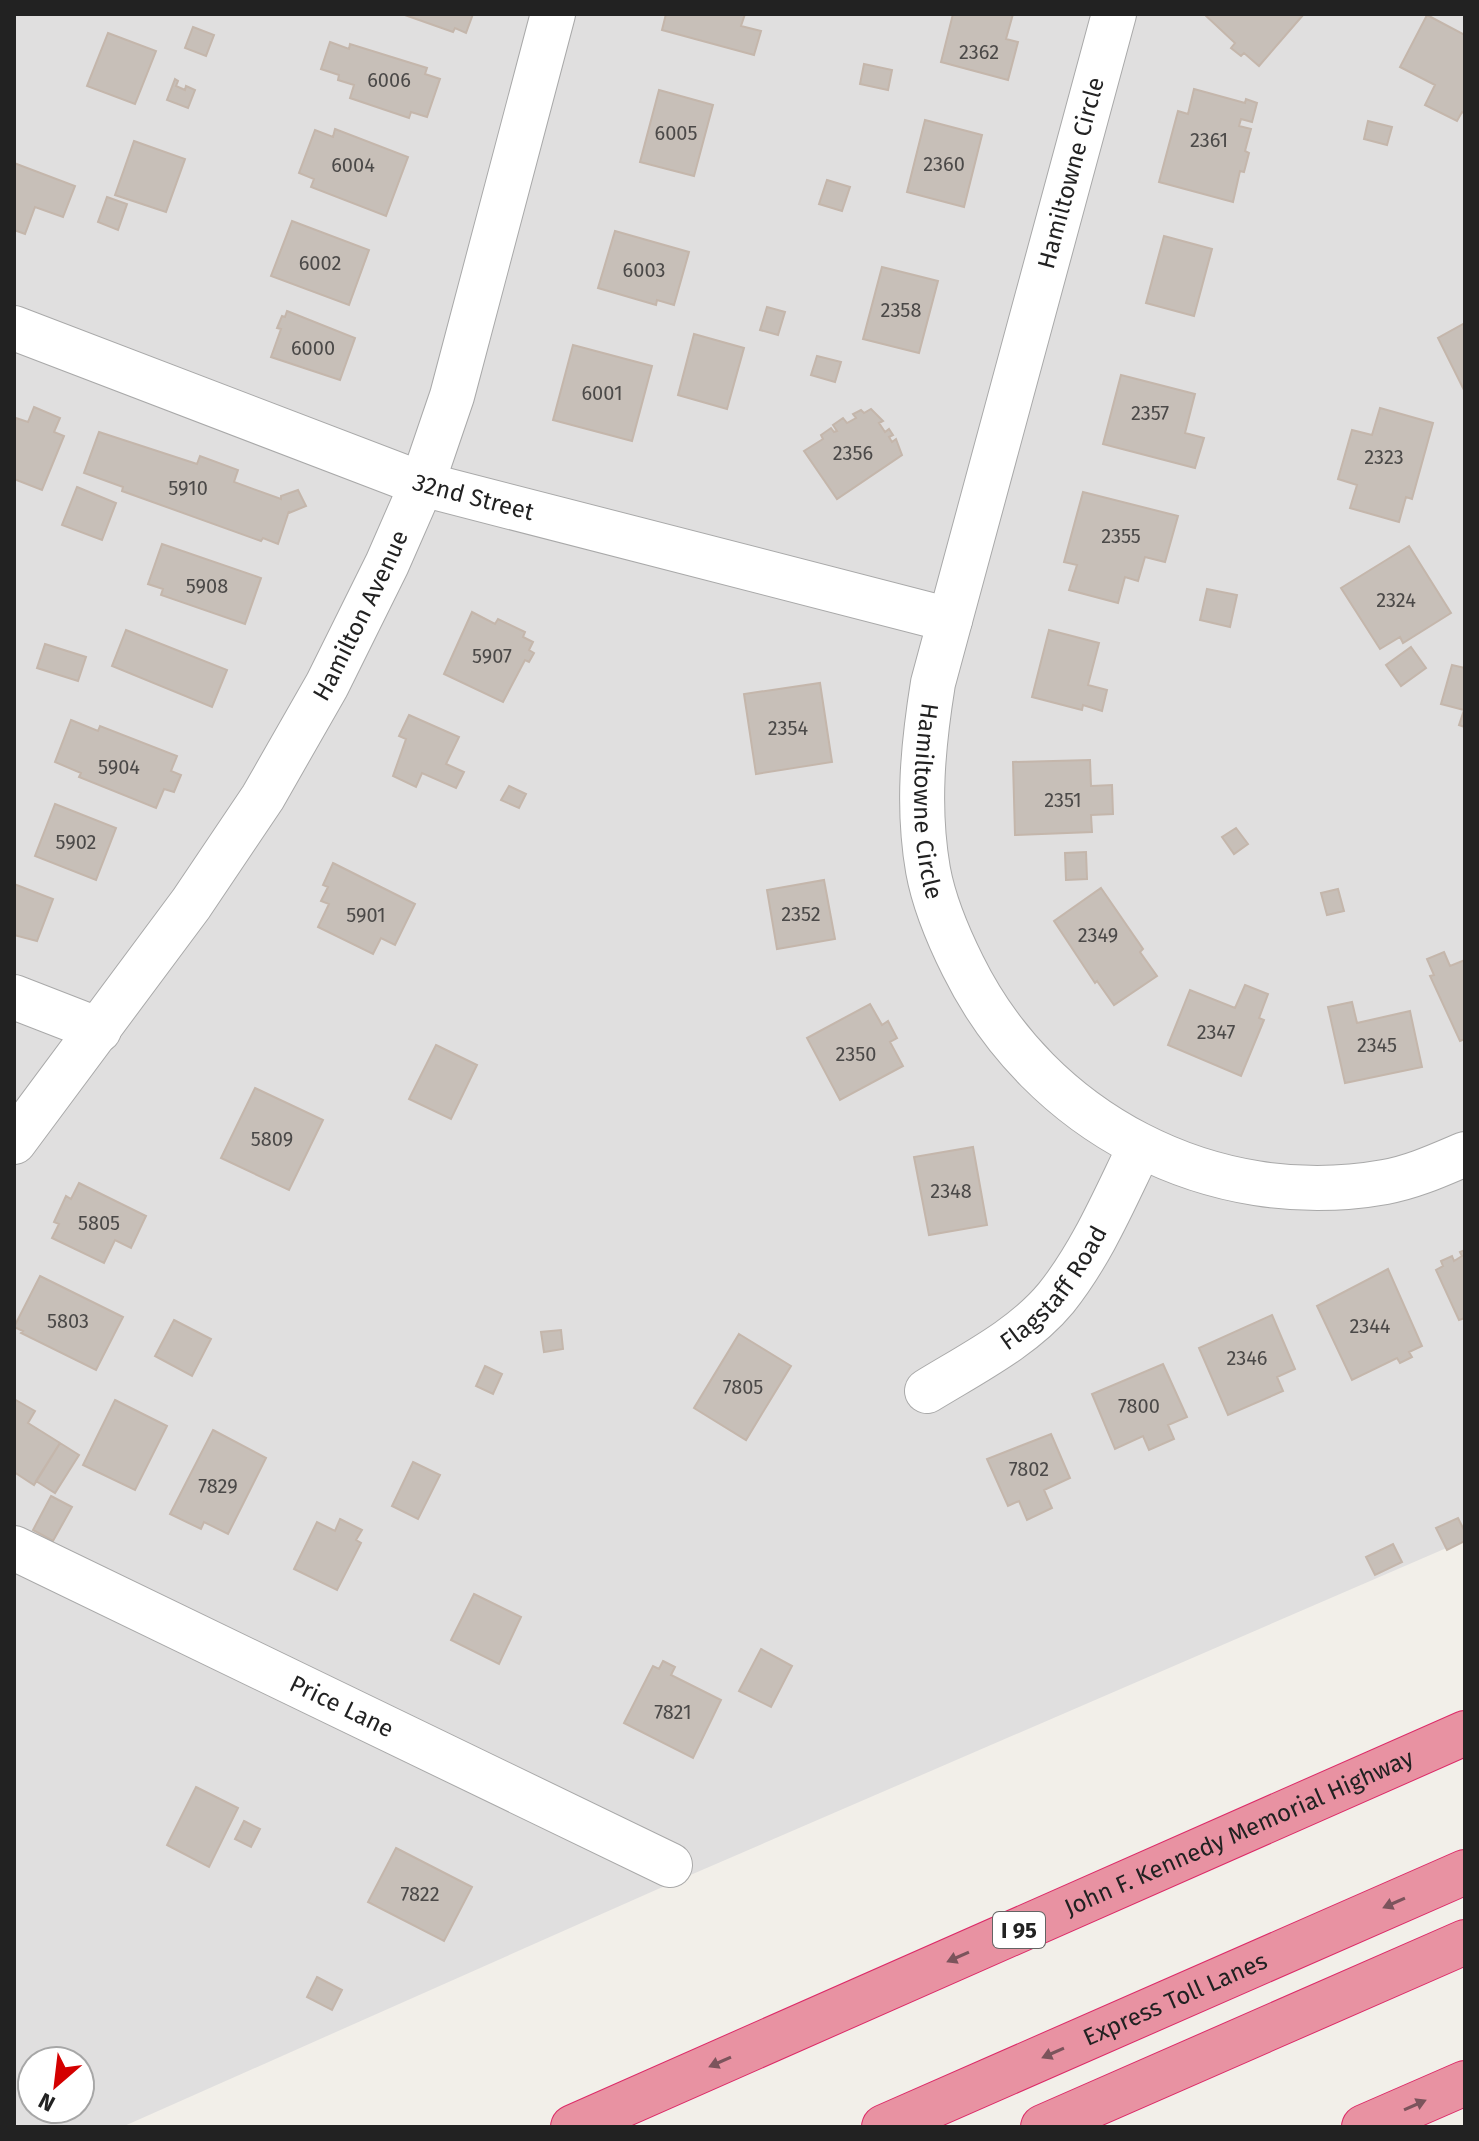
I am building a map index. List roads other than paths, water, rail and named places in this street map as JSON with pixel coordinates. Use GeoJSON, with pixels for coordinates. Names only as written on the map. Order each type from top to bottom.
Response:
{"type":"FeatureCollection","features":[{"type":"Feature","properties":{"kind":"highway","name":"John F. Kennedy Memorial Highway"},"geometry":{"type":"LineString","coordinates":[[573,2127],[1465,1733]]}},
{"type":"Feature","properties":{"kind":"highway","name":"Express Toll Lanes"},"geometry":{"type":"LineString","coordinates":[[884,2127],[1465,1872]]}},
{"type":"Feature","properties":{"kind":"highway"},"geometry":{"type":"LineString","coordinates":[[1043,2127],[1465,1942]]}},
{"type":"Feature","properties":{"kind":"highway"},"geometry":{"type":"LineString","coordinates":[[1104,2127],[1465,1970]]}},
{"type":"Feature","properties":{"kind":"highway"},"geometry":{"type":"LineString","coordinates":[[1364,2127],[1465,2083]]}},
{"type":"Feature","properties":{"kind":"street","name":"Hamilton Avenue"},"geometry":{"type":"LineString","coordinates":[[14,1142],[200,891],[283,763],[355,630],[422,484],[452,396],[553,14]]}},
{"type":"Feature","properties":{"kind":"street","name":"Hamiltowne Circle"},"geometry":{"type":"LineString","coordinates":[[1114,14],[933,683],[921,770],[922,820],[928,871],[939,910],[976,993],[1009,1041],[1045,1081],[1074,1105],[1140,1147],[1182,1163],[1258,1184],[1296,1187],[1385,1182],[1427,1170],[1465,1154]]}},
{"type":"Feature","properties":{"kind":"street","name":"32nd Street"},"geometry":{"type":"LineString","coordinates":[[14,328],[422,484],[950,620]]}},
{"type":"Feature","properties":{"kind":"street"},"geometry":{"type":"LineString","coordinates":[[14,997],[99,1030]]}},
{"type":"Feature","properties":{"kind":"street","name":"Flagstaff Road"},"geometry":{"type":"LineString","coordinates":[[927,1391],[1018,1333],[1055,1299],[1094,1238],[1140,1147]]}},
{"type":"Feature","properties":{"kind":"street","name":"Price Lane"},"geometry":{"type":"LineString","coordinates":[[14,1548],[670,1865]]}}]}
